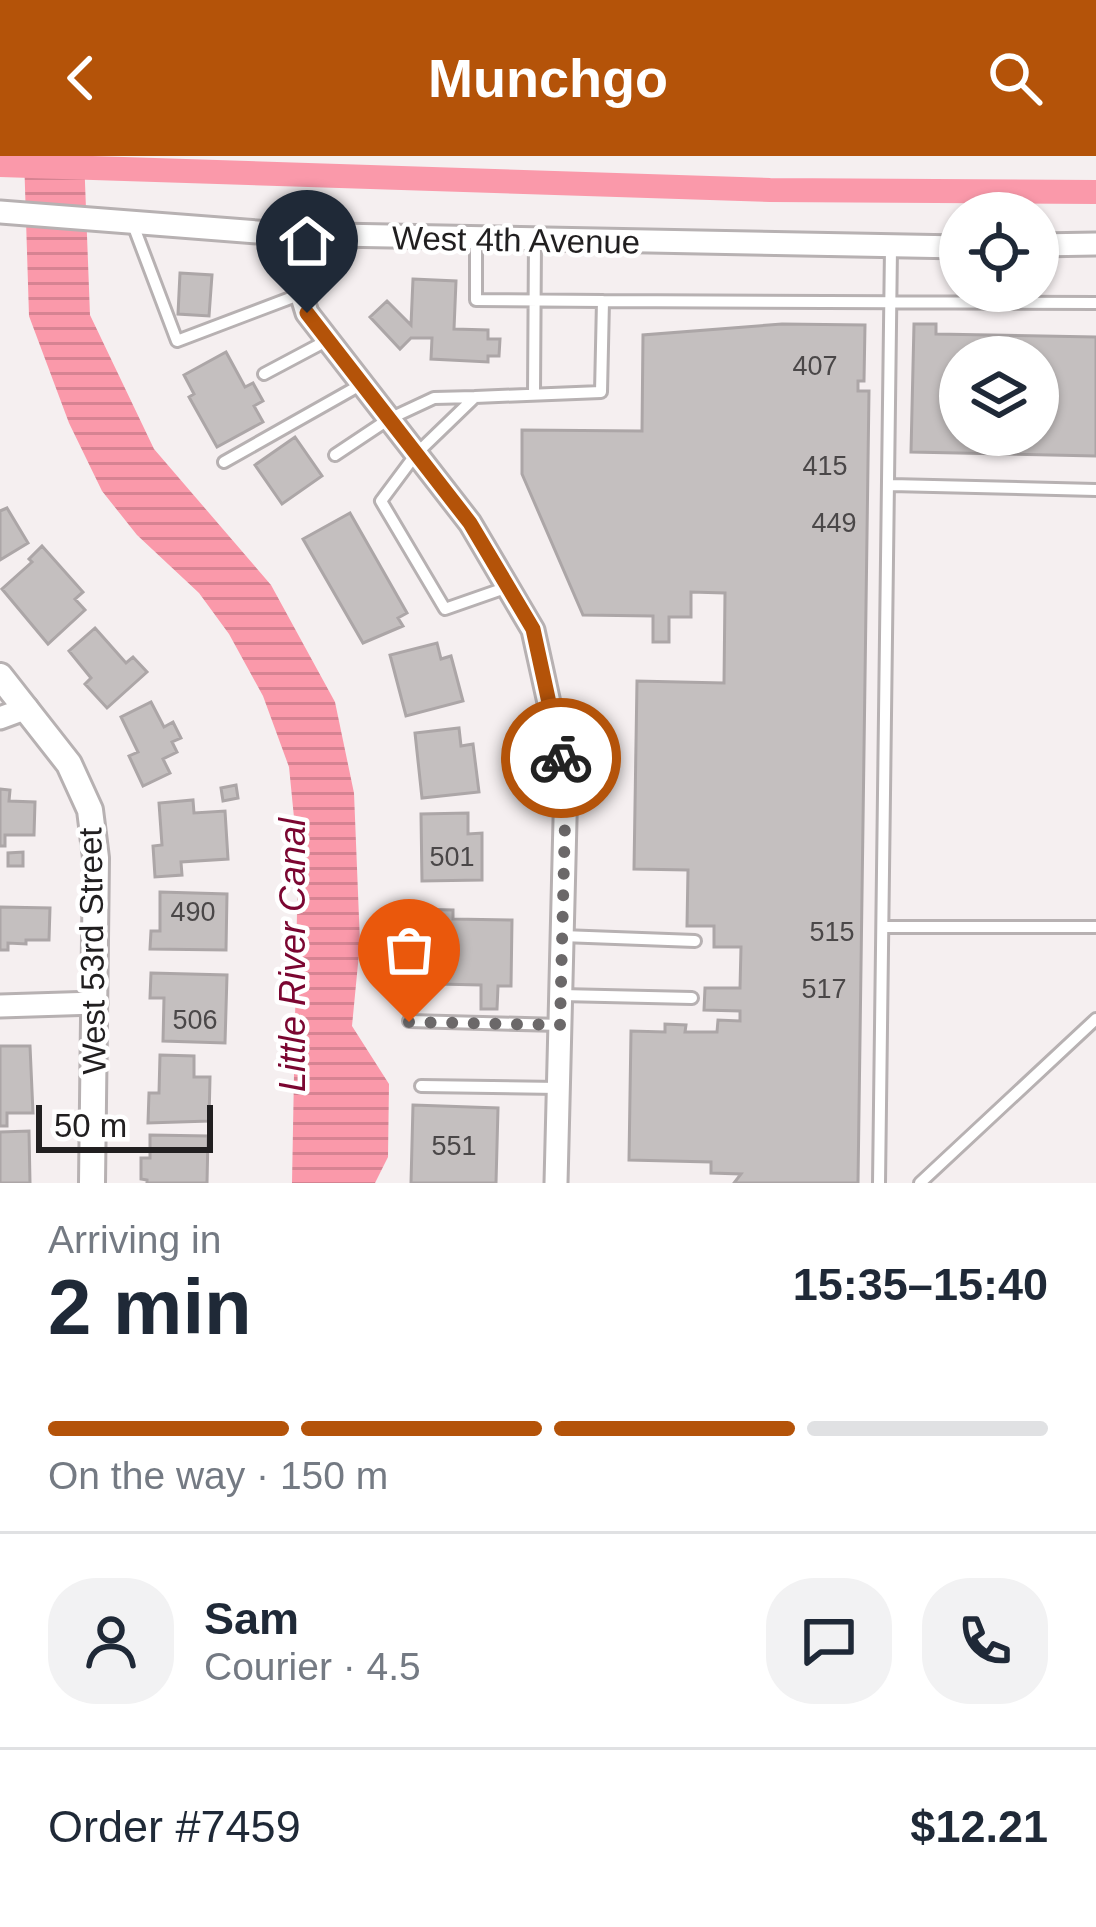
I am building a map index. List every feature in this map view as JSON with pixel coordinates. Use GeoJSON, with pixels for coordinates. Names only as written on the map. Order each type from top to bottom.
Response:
{"type":"FeatureCollection","features":[{"type":"Feature","properties":{"kind":"street","name":"West 4th Avenue"},"geometry":{"type":"LineString","coordinates":[[8,212],[283,234],[939,247]]}},
{"type":"Feature","properties":{"kind":"street"},"geometry":{"type":"LineString","coordinates":[[283,234],[307,313],[470,523],[533,629],[566,780],[556,1183]]}},
{"type":"Feature","properties":{"kind":"street"},"geometry":{"type":"LineString","coordinates":[[1059,245],[1096,244]]}},
{"type":"Feature","properties":{"kind":"street","name":"West 53rd Street"},"geometry":{"type":"LineString","coordinates":[[0,676],[69,764],[89,810],[96,858],[92,1183]]}},
{"type":"Feature","properties":{"kind":"street"},"geometry":{"type":"LineString","coordinates":[[0,718],[26,708]]}},
{"type":"Feature","properties":{"kind":"street"},"geometry":{"type":"LineString","coordinates":[[0,1006],[96,1003]]}},
{"type":"Feature","properties":{"kind":"lane"},"geometry":{"type":"LineString","coordinates":[[131,221],[177,341],[302,294]]}},
{"type":"Feature","properties":{"kind":"lane"},"geometry":{"type":"LineString","coordinates":[[476,239],[476,300],[1096,303]]}},
{"type":"Feature","properties":{"kind":"lane"},"geometry":{"type":"LineString","coordinates":[[534,394],[535,240]]}},
{"type":"Feature","properties":{"kind":"lane"},"geometry":{"type":"LineString","coordinates":[[879,1183],[891,248]]}},
{"type":"Feature","properties":{"kind":"lane"},"geometry":{"type":"LineString","coordinates":[[335,455],[388,419],[434,398],[601,392],[603,301]]}},
{"type":"Feature","properties":{"kind":"lane"},"geometry":{"type":"LineString","coordinates":[[264,374],[328,340]]}},
{"type":"Feature","properties":{"kind":"lane"},"geometry":{"type":"LineString","coordinates":[[224,462],[362,384]]}},
{"type":"Feature","properties":{"kind":"lane"},"geometry":{"type":"LineString","coordinates":[[475,397],[416,454],[381,501],[445,609],[508,587]]}},
{"type":"Feature","properties":{"kind":"lane"},"geometry":{"type":"LineString","coordinates":[[890,485],[1096,490]]}},
{"type":"Feature","properties":{"kind":"lane"},"geometry":{"type":"LineString","coordinates":[[883,927],[1096,927]]}},
{"type":"Feature","properties":{"kind":"lane"},"geometry":{"type":"LineString","coordinates":[[562,936],[695,941]]}},
{"type":"Feature","properties":{"kind":"lane"},"geometry":{"type":"LineString","coordinates":[[561,995],[692,998]]}},
{"type":"Feature","properties":{"kind":"lane"},"geometry":{"type":"LineString","coordinates":[[920,1183],[1096,1019]]}},
{"type":"Feature","properties":{"kind":"lane"},"geometry":{"type":"LineString","coordinates":[[409,1022],[560,1025]]}},
{"type":"Feature","properties":{"kind":"lane"},"geometry":{"type":"LineString","coordinates":[[421,1086],[559,1088]]}},
{"type":"Feature","properties":{"kind":"shaded area"},"geometry":{"type":"Polygon","coordinates":[[[24,156],[84,156],[90,315],[154,449],[271,585],[335,702],[354,793],[360,943],[352,1026],[389,1084],[388,1157],[375,1183],[292,1183],[298,858],[289,767],[263,696],[229,634],[199,593],[137,535],[102,491],[69,423],[29,316],[24,156]]]}},
{"type":"Feature","properties":{"kind":"building"},"geometry":{"type":"Polygon","coordinates":[[[180,273],[212,275],[209,316],[178,314],[180,273]]]}},
{"type":"Feature","properties":{"kind":"building"},"geometry":{"type":"Polygon","coordinates":[[[413,279],[456,281],[454,329],[488,330],[488,339],[500,339],[499,356],[488,356],[488,362],[431,359],[432,338],[411,338],[400,349],[370,317],[387,301],[411,325],[413,279]]]}},
{"type":"Feature","properties":{"kind":"building"},"geometry":{"type":"Polygon","coordinates":[[[782,324],[865,325],[864,381],[858,381],[858,391],[869,391],[858,1183],[734,1183],[741,1174],[711,1173],[711,1162],[629,1160],[631,1031],[665,1032],[665,1024],[686,1025],[685,1032],[717,1032],[718,1020],[740,1021],[740,1011],[704,1010],[705,988],[740,988],[741,947],[714,947],[714,926],[687,926],[688,870],[634,869],[637,681],[724,683],[725,593],[691,592],[691,617],[669,617],[669,642],[653,642],[653,616],[583,615],[522,474],[522,430],[642,431],[643,335],[782,324]]]}},
{"type":"Feature","properties":{"kind":"building"},"geometry":{"type":"Polygon","coordinates":[[[914,324],[936,324],[936,334],[1043,336],[939,336],[939,453],[911,452],[914,324]]]}},
{"type":"Feature","properties":{"kind":"building"},"geometry":{"type":"Polygon","coordinates":[[[1059,336],[1096,337],[1096,456],[1059,455],[1059,336]]]}},
{"type":"Feature","properties":{"kind":"building"},"geometry":{"type":"Polygon","coordinates":[[[226,352],[245,387],[253,383],[263,401],[254,406],[263,422],[217,447],[189,397],[194,394],[184,375],[226,352]]]}},
{"type":"Feature","properties":{"kind":"building"},"geometry":{"type":"Polygon","coordinates":[[[295,437],[322,476],[282,504],[255,465],[295,437]]]}},
{"type":"Feature","properties":{"kind":"building"},"geometry":{"type":"Polygon","coordinates":[[[7,508],[28,543],[0,560],[0,511],[7,508]]]}},
{"type":"Feature","properties":{"kind":"building"},"geometry":{"type":"Polygon","coordinates":[[[350,513],[407,613],[398,618],[403,626],[363,643],[303,539],[350,513]]]}},
{"type":"Feature","properties":{"kind":"building"},"geometry":{"type":"Polygon","coordinates":[[[42,546],[83,592],[75,599],[85,610],[48,644],[2,589],[42,546]]]}},
{"type":"Feature","properties":{"kind":"building"},"geometry":{"type":"Polygon","coordinates":[[[95,628],[126,663],[133,657],[147,672],[107,708],[85,684],[91,678],[69,651],[95,628]]]}},
{"type":"Feature","properties":{"kind":"building"},"geometry":{"type":"Polygon","coordinates":[[[437,643],[441,659],[451,656],[463,701],[406,716],[390,655],[437,643]]]}},
{"type":"Feature","properties":{"kind":"building"},"geometry":{"type":"Polygon","coordinates":[[[151,702],[164,727],[173,722],[181,738],[172,742],[177,752],[163,759],[170,773],[143,786],[129,756],[138,752],[121,717],[151,702]]]}},
{"type":"Feature","properties":{"kind":"building"},"geometry":{"type":"Polygon","coordinates":[[[459,728],[461,746],[473,744],[479,792],[422,798],[415,733],[459,728]]]}},
{"type":"Feature","properties":{"kind":"building"},"geometry":{"type":"Polygon","coordinates":[[[236,785],[238,798],[223,801],[221,788],[236,785]]]}},
{"type":"Feature","properties":{"kind":"building"},"geometry":{"type":"Polygon","coordinates":[[[0,789],[10,790],[9,801],[35,802],[34,835],[5,835],[5,846],[0,846],[0,789]]]}},
{"type":"Feature","properties":{"kind":"building"},"geometry":{"type":"Polygon","coordinates":[[[193,800],[194,813],[225,811],[228,859],[181,862],[182,875],[155,877],[153,846],[162,845],[159,803],[193,800]]]}},
{"type":"Feature","properties":{"kind":"building"},"geometry":{"type":"Polygon","coordinates":[[[468,813],[468,834],[482,833],[482,880],[422,881],[421,814],[468,813]]]}},
{"type":"Feature","properties":{"kind":"building"},"geometry":{"type":"Polygon","coordinates":[[[23,852],[23,866],[8,866],[8,853],[23,852]]]}},
{"type":"Feature","properties":{"kind":"building"},"geometry":{"type":"Polygon","coordinates":[[[160,892],[227,894],[226,950],[150,949],[151,931],[160,931],[160,892]]]}},
{"type":"Feature","properties":{"kind":"building"},"geometry":{"type":"Polygon","coordinates":[[[0,907],[50,908],[49,940],[8,943],[8,950],[0,950],[0,907]]]}},
{"type":"Feature","properties":{"kind":"building"},"geometry":{"type":"Polygon","coordinates":[[[409,909],[453,910],[453,919],[512,920],[511,986],[498,986],[497,1009],[481,1009],[481,985],[394,983],[395,917],[409,918],[409,909]]]}},
{"type":"Feature","properties":{"kind":"building"},"geometry":{"type":"Polygon","coordinates":[[[151,973],[227,975],[225,1043],[163,1041],[164,998],[150,998],[151,973]]]}},
{"type":"Feature","properties":{"kind":"building"},"geometry":{"type":"Polygon","coordinates":[[[0,1046],[30,1046],[33,1113],[7,1113],[7,1126],[0,1126],[0,1046]]]}},
{"type":"Feature","properties":{"kind":"building"},"geometry":{"type":"Polygon","coordinates":[[[160,1055],[194,1056],[194,1077],[210,1077],[209,1121],[148,1123],[149,1093],[159,1093],[160,1055]]]}},
{"type":"Feature","properties":{"kind":"building"},"geometry":{"type":"Polygon","coordinates":[[[413,1105],[498,1108],[496,1183],[411,1183],[413,1105]]]}},
{"type":"Feature","properties":{"kind":"building"},"geometry":{"type":"Polygon","coordinates":[[[29,1131],[30,1183],[0,1183],[0,1132],[29,1131]]]}},
{"type":"Feature","properties":{"kind":"building"},"geometry":{"type":"Polygon","coordinates":[[[150,1135],[208,1136],[207,1183],[147,1183],[141,1179],[141,1158],[150,1158],[150,1135]]]}},
{"type":"Feature","properties":{"kind":"waterway"},"geometry":{"type":"LineString","coordinates":[[0,165],[770,190],[1096,192]]}},
{"type":"Feature","properties":{"kind":"way so far"},"geometry":{"type":"LineString","coordinates":[[409,1022],[560,1025],[566,780],[561,758]]}},
{"type":"Feature","properties":{"kind":"route"},"geometry":{"type":"LineString","coordinates":[[307,313],[470,523],[533,629],[561,758]]}},
{"type":"Feature","properties":{"kind":"water label","name":"Little River Canal"},"geometry":{"type":"Point","coordinates":[292,955]}}]}
